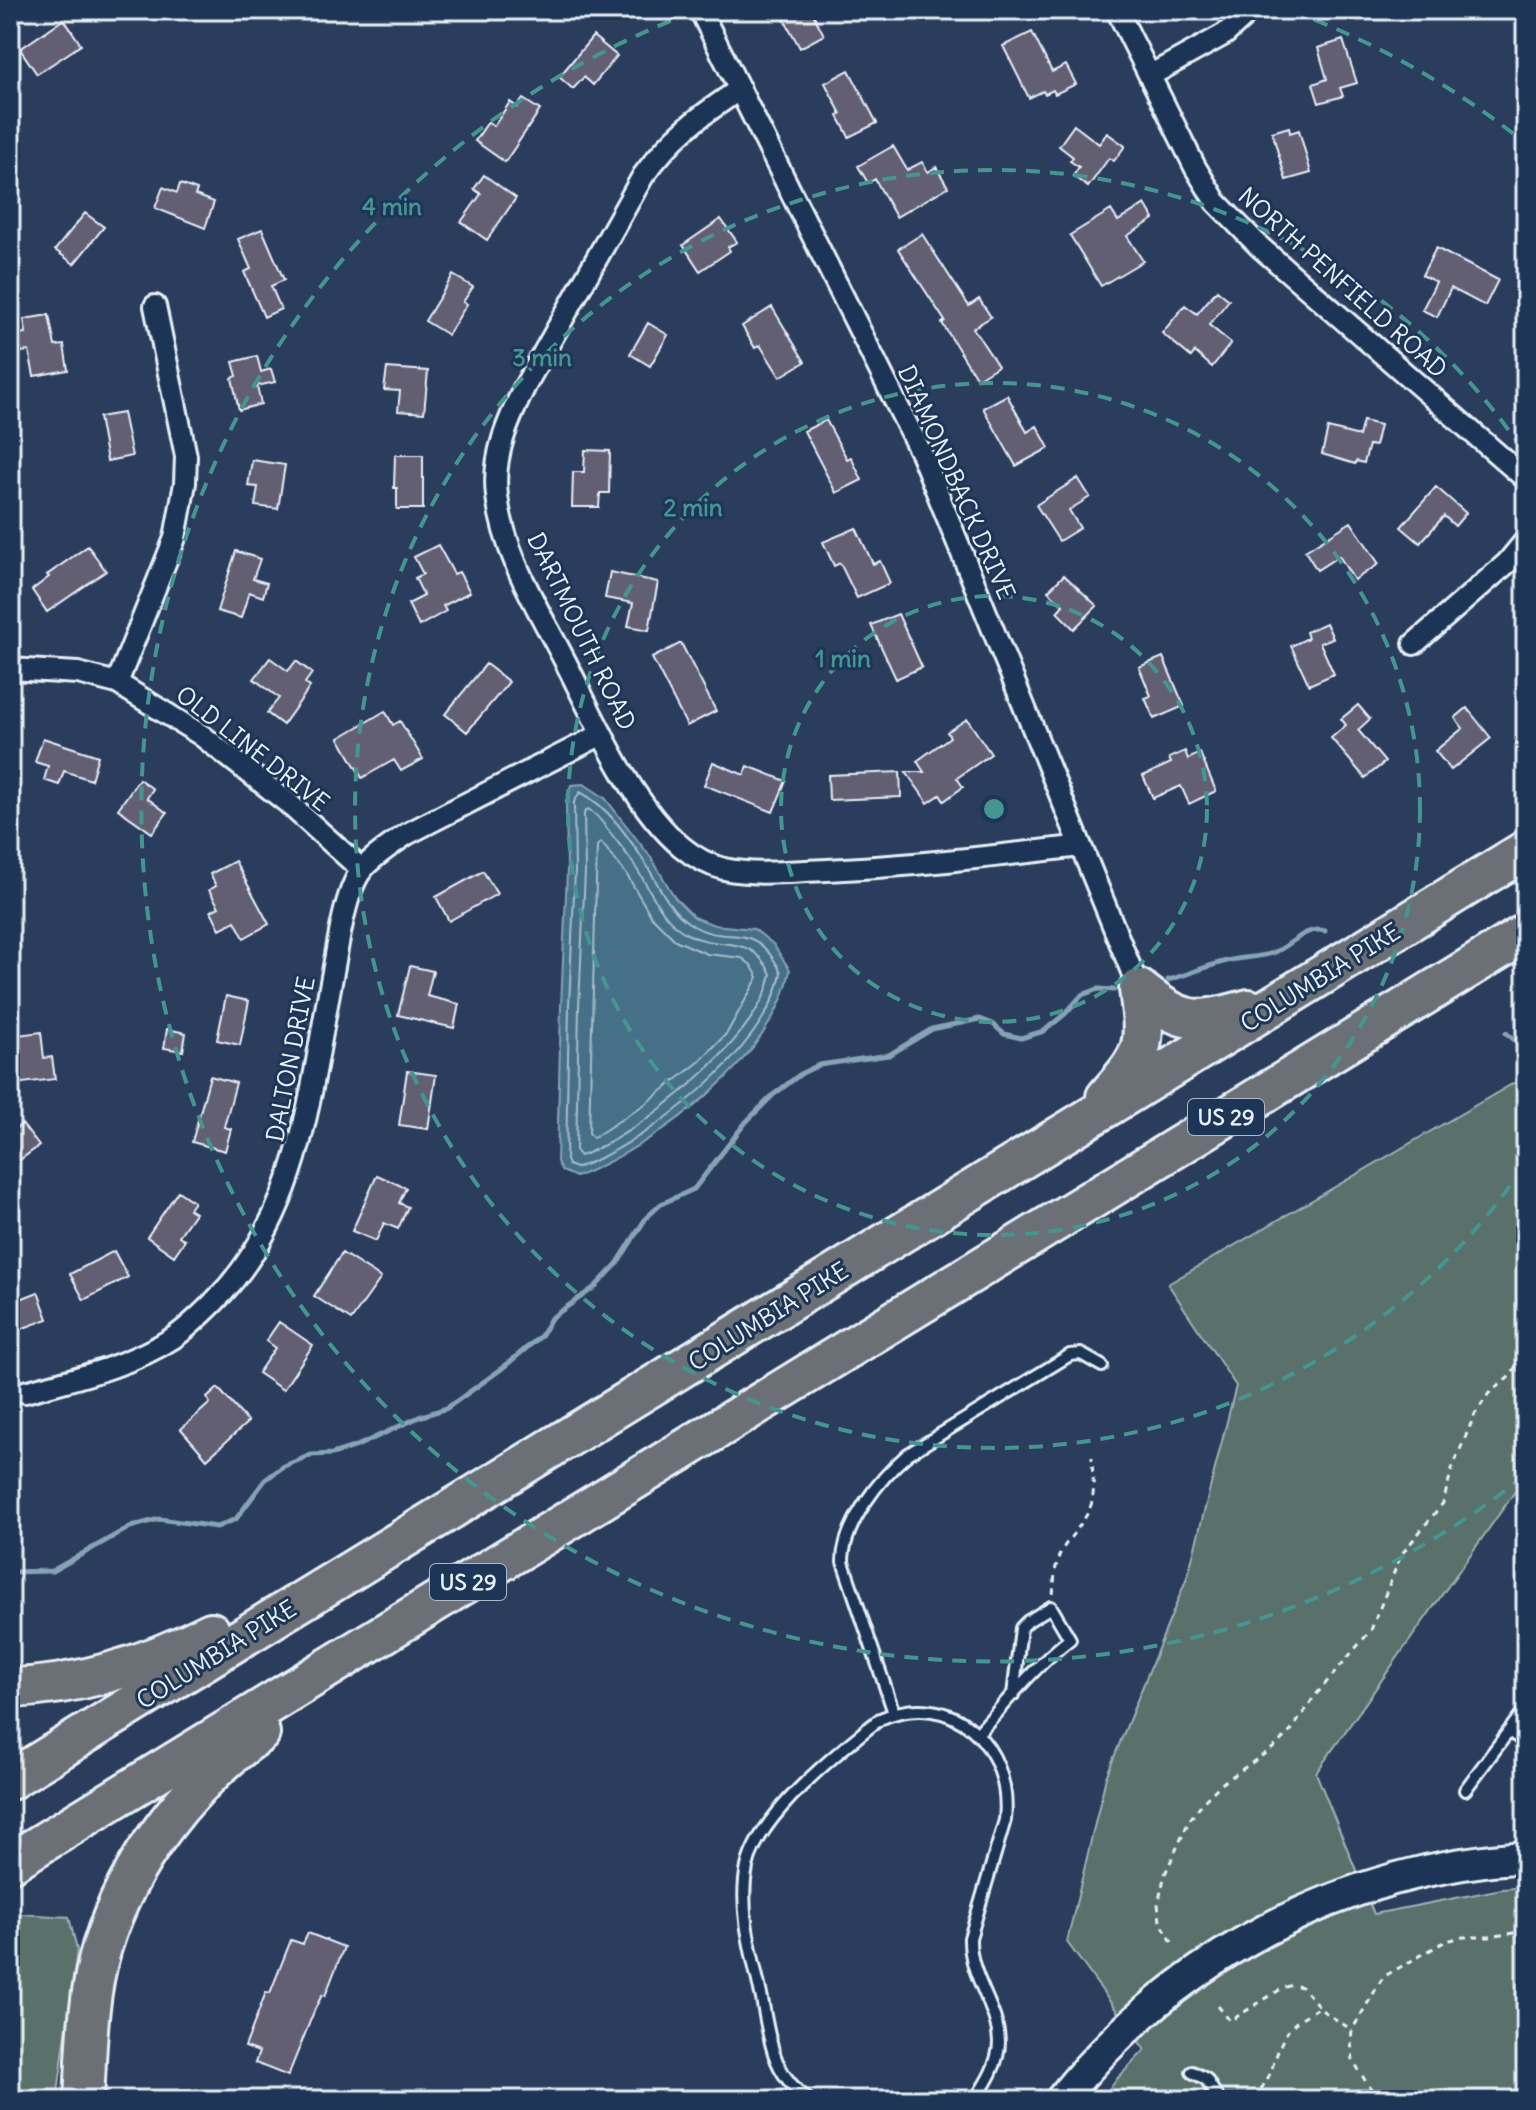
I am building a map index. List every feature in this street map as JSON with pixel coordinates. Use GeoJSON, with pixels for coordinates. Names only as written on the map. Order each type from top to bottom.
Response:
{"type":"FeatureCollection","features":[{"type":"Feature","properties":{"kind":"highway","name":"COLUMBIA PIKE"},"geometry":{"type":"LineString","coordinates":[[10,1780],[1526,850]]}},
{"type":"Feature","properties":{"kind":"highway","name":"US 29"},"geometry":{"type":"LineString","coordinates":[[10,1863],[1526,933]]}},
{"type":"Feature","properties":{"kind":"highway"},"geometry":{"type":"LineString","coordinates":[[1139,989],[1164,1009],[1194,1020],[1208,1020],[1283,1000]]}},
{"type":"Feature","properties":{"kind":"highway"},"geometry":{"type":"LineString","coordinates":[[1086,1120],[1138,1059],[1144,1035],[1139,989]]}},
{"type":"Feature","properties":{"kind":"highway"},"geometry":{"type":"LineString","coordinates":[[10,1688],[81,1681],[165,1654],[531,1461]]}},
{"type":"Feature","properties":{"kind":"highway"},"geometry":{"type":"LineString","coordinates":[[84,2100],[90,2011],[102,1947],[131,1878],[152,1845],[198,1786],[254,1737],[489,1569]]}},
{"type":"Feature","properties":{"kind":"main road"},"geometry":{"type":"LineString","coordinates":[[1061,2100],[1117,2038],[1155,2004],[1236,1946],[1281,1922],[1327,1901],[1413,1872],[1526,1857]]}},
{"type":"Feature","properties":{"kind":"street","name":"DIAMONDBACK DRIVE"},"geometry":{"type":"LineString","coordinates":[[700,10],[922,455],[1139,989]]}},
{"type":"Feature","properties":{"kind":"street","name":"NORTH PENFIELD ROAD"},"geometry":{"type":"LineString","coordinates":[[1117,10],[1195,167],[1216,202],[1260,247],[1526,479]]}},
{"type":"Feature","properties":{"kind":"street"},"geometry":{"type":"LineString","coordinates":[[1151,75],[1225,34],[1251,10]]}},
{"type":"Feature","properties":{"kind":"street","name":"DARTMOUTH ROAD"},"geometry":{"type":"LineString","coordinates":[[740,89],[690,124],[666,146],[643,176],[510,417],[499,454],[497,493],[508,543],[521,575],[602,734],[640,799],[681,847],[703,862],[724,869],[756,873],[915,865],[1081,846]]}},
{"type":"Feature","properties":{"kind":"street"},"geometry":{"type":"LineString","coordinates":[[117,683],[175,538],[185,483],[186,456],[155,306]]}},
{"type":"Feature","properties":{"kind":"street"},"geometry":{"type":"LineString","coordinates":[[1414,644],[1507,563],[1526,540]]}},
{"type":"Feature","properties":{"kind":"street","name":"OLD LINE DRIVE"},"geometry":{"type":"LineString","coordinates":[[10,669],[78,673],[117,683],[201,735],[288,803],[362,870]]}},
{"type":"Feature","properties":{"kind":"street","name":"DALTON DRIVE"},"geometry":{"type":"LineString","coordinates":[[25,1392],[110,1368],[174,1337],[225,1291],[251,1259],[284,1191],[302,1139],[337,951],[362,870],[379,853],[407,834],[602,734]]}},
{"type":"Feature","properties":{"kind":"lane"},"geometry":{"type":"LineString","coordinates":[[894,1713],[843,1562],[843,1548],[854,1521],[887,1475],[908,1454],[1070,1355],[1081,1354],[1102,1366]]}},
{"type":"Feature","properties":{"kind":"lane"},"geometry":{"type":"LineString","coordinates":[[978,1733],[1055,1650],[1070,1639],[1051,1607],[1021,1628],[1013,1695]]}},
{"type":"Feature","properties":{"kind":"lane"},"geometry":{"type":"LineString","coordinates":[[1465,1790],[1526,1708]]}},
{"type":"Feature","properties":{"kind":"lane"},"geometry":{"type":"LineString","coordinates":[[809,2100],[791,2086],[782,2074],[770,2040],[745,1909],[747,1864],[756,1843],[779,1809],[868,1728],[894,1713],[914,1710],[935,1711],[956,1719],[978,1733],[1002,1774],[1007,1802],[1005,1820],[970,1938],[974,1970],[999,2043],[994,2066],[975,2100]]}},
{"type":"Feature","properties":{"kind":"lane"},"geometry":{"type":"LineString","coordinates":[[1509,1731],[1526,1743]]}},
{"type":"Feature","properties":{"kind":"lane"},"geometry":{"type":"LineString","coordinates":[[1192,2072],[1206,2079],[1219,2100]]}},
{"type":"Feature","properties":{"kind":"path"},"geometry":{"type":"LineString","coordinates":[[1172,1942],[1160,1921],[1158,1904],[1165,1874],[1189,1821],[1221,1784],[1273,1748],[1291,1731],[1314,1697],[1371,1630],[1401,1555],[1443,1503],[1452,1469],[1475,1414],[1489,1393],[1508,1378],[1526,1352]]}},
{"type":"Feature","properties":{"kind":"path"},"geometry":{"type":"LineString","coordinates":[[1051,1607],[1061,1551],[1086,1518],[1091,1505],[1094,1493],[1092,1457]]}},
{"type":"Feature","properties":{"kind":"path"},"geometry":{"type":"LineString","coordinates":[[1380,2100],[1353,2060],[1352,2030],[1383,1977],[1446,1941],[1526,1931]]}},
{"type":"Feature","properties":{"kind":"path"},"geometry":{"type":"LineString","coordinates":[[1218,2006],[1230,2021],[1292,1985],[1302,1987],[1320,2007],[1352,2030]]}},
{"type":"Feature","properties":{"kind":"path"},"geometry":{"type":"LineString","coordinates":[[1254,2099],[1273,2067],[1282,2037],[1291,2026],[1320,2007]]}},
{"type":"Feature","properties":{"kind":"green space"},"geometry":{"type":"Polygon","coordinates":[[[1526,1076],[1526,1476],[1316,1773],[1374,1914],[1526,1887],[1526,2100],[1101,2100],[1145,2050],[1067,1942],[1106,1777],[1188,1575],[1236,1386],[1168,1284],[1526,1076]]]}},
{"type":"Feature","properties":{"kind":"green space"},"geometry":{"type":"Polygon","coordinates":[[[20,1914],[69,1917],[77,1950],[57,2100],[10,2100],[10,1920],[20,1914]]]}},
{"type":"Feature","properties":{"kind":"water"},"geometry":{"type":"Polygon","coordinates":[[[584,784],[605,798],[652,859],[675,898],[694,917],[714,925],[754,929],[773,944],[790,970],[780,1003],[737,1066],[675,1121],[608,1163],[576,1177],[562,1171],[557,1162],[567,871],[566,801],[571,785],[584,784]]]}},
{"type":"Feature","properties":{"kind":"building"},"geometry":{"type":"Polygon","coordinates":[[[779,10],[811,10],[824,35],[800,48],[779,10]]]}},
{"type":"Feature","properties":{"kind":"building"},"geometry":{"type":"Polygon","coordinates":[[[64,19],[81,45],[37,74],[20,49],[64,19]]]}},
{"type":"Feature","properties":{"kind":"building"},"geometry":{"type":"Polygon","coordinates":[[[1032,32],[1052,72],[1066,65],[1076,84],[1055,94],[1053,90],[1045,94],[1043,91],[1029,98],[1003,46],[1032,32]]]}},
{"type":"Feature","properties":{"kind":"building"},"geometry":{"type":"Polygon","coordinates":[[[593,36],[617,56],[593,85],[584,77],[573,89],[559,77],[593,36]]]}},
{"type":"Feature","properties":{"kind":"building"},"geometry":{"type":"Polygon","coordinates":[[[1343,40],[1357,83],[1340,88],[1343,96],[1319,103],[1313,84],[1327,79],[1318,48],[1343,40]]]}},
{"type":"Feature","properties":{"kind":"building"},"geometry":{"type":"Polygon","coordinates":[[[849,70],[877,123],[849,137],[825,83],[849,70]]]}},
{"type":"Feature","properties":{"kind":"building"},"geometry":{"type":"Polygon","coordinates":[[[523,99],[540,110],[505,162],[475,141],[488,122],[494,126],[510,102],[517,107],[523,99]]]}},
{"type":"Feature","properties":{"kind":"building"},"geometry":{"type":"Polygon","coordinates":[[[1074,125],[1099,144],[1107,133],[1125,146],[1114,161],[1109,158],[1088,187],[1073,176],[1079,167],[1070,161],[1073,157],[1059,146],[1074,125]]]}},
{"type":"Feature","properties":{"kind":"building"},"geometry":{"type":"Polygon","coordinates":[[[1289,127],[1290,133],[1299,130],[1311,173],[1286,180],[1272,132],[1289,127]]]}},
{"type":"Feature","properties":{"kind":"building"},"geometry":{"type":"Polygon","coordinates":[[[893,146],[907,170],[922,162],[928,172],[936,167],[948,187],[896,217],[875,179],[868,183],[858,166],[893,146]]]}},
{"type":"Feature","properties":{"kind":"building"},"geometry":{"type":"Polygon","coordinates":[[[484,175],[516,198],[487,240],[461,222],[481,194],[474,189],[484,175]]]}},
{"type":"Feature","properties":{"kind":"building"},"geometry":{"type":"Polygon","coordinates":[[[180,184],[197,190],[195,195],[214,202],[205,228],[155,208],[163,187],[177,193],[180,184]]]}},
{"type":"Feature","properties":{"kind":"building"},"geometry":{"type":"Polygon","coordinates":[[[1145,204],[1154,219],[1127,236],[1143,261],[1101,286],[1070,235],[1111,210],[1118,221],[1145,204]]]}},
{"type":"Feature","properties":{"kind":"building"},"geometry":{"type":"Polygon","coordinates":[[[85,213],[104,227],[74,264],[55,250],[85,213]]]}},
{"type":"Feature","properties":{"kind":"building"},"geometry":{"type":"Polygon","coordinates":[[[721,219],[737,242],[728,247],[730,251],[700,271],[683,245],[721,219]]]}},
{"type":"Feature","properties":{"kind":"building"},"geometry":{"type":"Polygon","coordinates":[[[262,229],[284,280],[271,286],[281,309],[264,317],[244,272],[251,269],[238,239],[262,229]]]}},
{"type":"Feature","properties":{"kind":"building"},"geometry":{"type":"Polygon","coordinates":[[[922,234],[969,306],[979,299],[991,317],[973,328],[998,366],[977,379],[942,323],[945,321],[898,249],[922,234]]]}},
{"type":"Feature","properties":{"kind":"building"},"geometry":{"type":"Polygon","coordinates":[[[1436,248],[1498,280],[1485,306],[1451,288],[1437,317],[1422,310],[1436,282],[1422,275],[1436,248]]]}},
{"type":"Feature","properties":{"kind":"building"},"geometry":{"type":"Polygon","coordinates":[[[453,275],[473,287],[463,302],[467,304],[448,335],[425,321],[453,275]]]}},
{"type":"Feature","properties":{"kind":"building"},"geometry":{"type":"Polygon","coordinates":[[[1217,290],[1229,300],[1209,325],[1231,343],[1212,367],[1195,352],[1191,357],[1162,333],[1185,305],[1197,314],[1217,290]]]}},
{"type":"Feature","properties":{"kind":"building"},"geometry":{"type":"Polygon","coordinates":[[[772,307],[805,362],[780,377],[760,345],[755,348],[742,326],[772,307]]]}},
{"type":"Feature","properties":{"kind":"building"},"geometry":{"type":"Polygon","coordinates":[[[49,315],[55,346],[64,345],[68,370],[34,376],[29,351],[21,352],[18,334],[26,333],[24,319],[49,315]]]}},
{"type":"Feature","properties":{"kind":"building"},"geometry":{"type":"Polygon","coordinates":[[[648,323],[668,335],[650,366],[630,354],[648,323]]]}},
{"type":"Feature","properties":{"kind":"building"},"geometry":{"type":"Polygon","coordinates":[[[257,356],[261,372],[271,369],[275,382],[257,386],[261,404],[239,410],[232,378],[237,376],[233,362],[257,356]]]}},
{"type":"Feature","properties":{"kind":"building"},"geometry":{"type":"Polygon","coordinates":[[[387,368],[428,371],[424,413],[398,411],[400,391],[384,390],[387,368]]]}},
{"type":"Feature","properties":{"kind":"building"},"geometry":{"type":"Polygon","coordinates":[[[1007,395],[1027,432],[1037,426],[1049,448],[1016,466],[983,408],[1007,395]]]}},
{"type":"Feature","properties":{"kind":"building"},"geometry":{"type":"Polygon","coordinates":[[[123,413],[132,456],[107,461],[99,417],[123,413]]]}},
{"type":"Feature","properties":{"kind":"building"},"geometry":{"type":"Polygon","coordinates":[[[826,420],[847,459],[851,457],[862,480],[836,493],[804,431],[826,420]]]}},
{"type":"Feature","properties":{"kind":"building"},"geometry":{"type":"Polygon","coordinates":[[[1363,421],[1380,425],[1375,446],[1369,445],[1364,463],[1356,461],[1355,464],[1322,454],[1328,428],[1359,436],[1363,421]]]}},
{"type":"Feature","properties":{"kind":"building"},"geometry":{"type":"Polygon","coordinates":[[[585,450],[610,451],[609,493],[600,493],[599,507],[572,507],[573,472],[584,472],[585,450]]]}},
{"type":"Feature","properties":{"kind":"building"},"geometry":{"type":"Polygon","coordinates":[[[395,455],[423,455],[423,509],[397,509],[395,455]]]}},
{"type":"Feature","properties":{"kind":"building"},"geometry":{"type":"Polygon","coordinates":[[[252,460],[285,465],[278,509],[255,506],[258,487],[248,486],[252,460]]]}},
{"type":"Feature","properties":{"kind":"building"},"geometry":{"type":"Polygon","coordinates":[[[1078,478],[1090,497],[1069,510],[1080,528],[1059,541],[1036,505],[1078,478]]]}},
{"type":"Feature","properties":{"kind":"building"},"geometry":{"type":"Polygon","coordinates":[[[1436,487],[1466,513],[1455,526],[1444,516],[1420,543],[1401,527],[1436,487]]]}},
{"type":"Feature","properties":{"kind":"building"},"geometry":{"type":"Polygon","coordinates":[[[1351,522],[1379,564],[1354,580],[1339,556],[1317,570],[1305,551],[1351,522]]]}},
{"type":"Feature","properties":{"kind":"building"},"geometry":{"type":"Polygon","coordinates":[[[856,528],[873,564],[880,561],[890,583],[857,598],[840,563],[834,566],[823,542],[856,528]]]}},
{"type":"Feature","properties":{"kind":"building"},"geometry":{"type":"Polygon","coordinates":[[[438,545],[454,574],[459,572],[470,592],[443,606],[446,611],[419,626],[408,604],[424,596],[415,578],[423,574],[414,557],[438,545]]]}},
{"type":"Feature","properties":{"kind":"building"},"geometry":{"type":"Polygon","coordinates":[[[88,546],[106,571],[47,612],[32,590],[49,577],[47,575],[88,546]]]}},
{"type":"Feature","properties":{"kind":"building"},"geometry":{"type":"Polygon","coordinates":[[[236,551],[260,559],[253,579],[267,583],[263,597],[249,592],[241,618],[217,611],[236,551]]]}},
{"type":"Feature","properties":{"kind":"building"},"geometry":{"type":"Polygon","coordinates":[[[610,572],[658,582],[649,630],[628,626],[633,603],[605,598],[610,572]]]}},
{"type":"Feature","properties":{"kind":"building"},"geometry":{"type":"Polygon","coordinates":[[[1064,575],[1097,606],[1074,629],[1057,612],[1063,605],[1048,591],[1064,575]]]}},
{"type":"Feature","properties":{"kind":"building"},"geometry":{"type":"Polygon","coordinates":[[[898,614],[922,667],[896,679],[871,625],[898,614]]]}},
{"type":"Feature","properties":{"kind":"building"},"geometry":{"type":"Polygon","coordinates":[[[1326,623],[1333,638],[1320,643],[1334,674],[1309,685],[1291,646],[1308,638],[1306,632],[1326,623]]]}},
{"type":"Feature","properties":{"kind":"building"},"geometry":{"type":"Polygon","coordinates":[[[681,643],[716,711],[687,726],[652,658],[681,643]]]}},
{"type":"Feature","properties":{"kind":"building"},"geometry":{"type":"Polygon","coordinates":[[[1163,657],[1184,706],[1154,719],[1145,698],[1151,696],[1139,667],[1163,657]]]}},
{"type":"Feature","properties":{"kind":"building"},"geometry":{"type":"Polygon","coordinates":[[[270,658],[288,671],[296,661],[312,673],[305,683],[310,687],[283,725],[267,713],[279,698],[254,679],[270,658]]]}},
{"type":"Feature","properties":{"kind":"building"},"geometry":{"type":"Polygon","coordinates":[[[486,664],[509,682],[467,732],[445,714],[486,664]]]}},
{"type":"Feature","properties":{"kind":"building"},"geometry":{"type":"Polygon","coordinates":[[[1358,705],[1370,719],[1358,730],[1385,762],[1365,778],[1331,738],[1346,725],[1341,719],[1358,705]]]}},
{"type":"Feature","properties":{"kind":"building"},"geometry":{"type":"Polygon","coordinates":[[[1467,708],[1491,738],[1451,770],[1435,751],[1463,728],[1455,718],[1467,708]]]}},
{"type":"Feature","properties":{"kind":"building"},"geometry":{"type":"Polygon","coordinates":[[[385,711],[393,725],[400,721],[423,759],[401,771],[394,760],[362,778],[339,738],[385,711]]]}},
{"type":"Feature","properties":{"kind":"building"},"geometry":{"type":"Polygon","coordinates":[[[967,719],[991,754],[957,778],[963,787],[944,801],[940,795],[928,803],[906,772],[924,772],[917,761],[950,737],[947,732],[967,719]]]}},
{"type":"Feature","properties":{"kind":"building"},"geometry":{"type":"Polygon","coordinates":[[[43,738],[98,756],[91,780],[64,771],[59,785],[44,780],[48,766],[35,762],[43,738]]]}},
{"type":"Feature","properties":{"kind":"building"},"geometry":{"type":"Polygon","coordinates":[[[1185,751],[1188,759],[1200,753],[1216,791],[1189,804],[1181,786],[1153,798],[1143,776],[1171,763],[1169,758],[1185,751]]]}},
{"type":"Feature","properties":{"kind":"building"},"geometry":{"type":"Polygon","coordinates":[[[713,762],[744,775],[748,766],[786,781],[773,812],[704,785],[713,762]]]}},
{"type":"Feature","properties":{"kind":"building"},"geometry":{"type":"Polygon","coordinates":[[[900,772],[901,797],[829,800],[828,775],[900,772]]]}},
{"type":"Feature","properties":{"kind":"building"},"geometry":{"type":"Polygon","coordinates":[[[139,779],[153,789],[147,798],[167,813],[152,833],[118,809],[139,779]]]}},
{"type":"Feature","properties":{"kind":"building"},"geometry":{"type":"Polygon","coordinates":[[[235,861],[269,924],[244,938],[235,921],[220,929],[211,911],[219,907],[209,890],[216,886],[210,874],[235,861]]]}},
{"type":"Feature","properties":{"kind":"building"},"geometry":{"type":"Polygon","coordinates":[[[483,871],[497,894],[449,921],[436,897],[483,871]]]}},
{"type":"Feature","properties":{"kind":"building"},"geometry":{"type":"Polygon","coordinates":[[[410,966],[433,971],[427,996],[459,1004],[454,1028],[398,1015],[410,966]]]}},
{"type":"Feature","properties":{"kind":"building"},"geometry":{"type":"Polygon","coordinates":[[[226,996],[249,1001],[240,1045],[217,1040],[226,996]]]}},
{"type":"Feature","properties":{"kind":"building"},"geometry":{"type":"Polygon","coordinates":[[[167,1029],[186,1033],[183,1051],[164,1048],[167,1029]]]}},
{"type":"Feature","properties":{"kind":"building"},"geometry":{"type":"Polygon","coordinates":[[[41,1032],[44,1058],[52,1057],[55,1079],[15,1084],[12,1060],[20,1060],[17,1035],[41,1032]]]}},
{"type":"Feature","properties":{"kind":"building"},"geometry":{"type":"Polygon","coordinates":[[[407,1071],[436,1075],[428,1129],[399,1125],[407,1071]]]}},
{"type":"Feature","properties":{"kind":"building"},"geometry":{"type":"Polygon","coordinates":[[[210,1076],[236,1083],[224,1127],[231,1129],[225,1151],[192,1142],[210,1076]]]}},
{"type":"Feature","properties":{"kind":"building"},"geometry":{"type":"Polygon","coordinates":[[[22,1124],[39,1146],[10,1167],[10,1133],[22,1124]]]}},
{"type":"Feature","properties":{"kind":"building"},"geometry":{"type":"Polygon","coordinates":[[[377,1175],[406,1188],[399,1203],[408,1207],[398,1229],[384,1223],[376,1241],[352,1231],[377,1175]]]}},
{"type":"Feature","properties":{"kind":"building"},"geometry":{"type":"Polygon","coordinates":[[[178,1191],[194,1202],[189,1209],[195,1213],[179,1236],[185,1240],[174,1256],[147,1237],[178,1191]]]}},
{"type":"Feature","properties":{"kind":"building"},"geometry":{"type":"Polygon","coordinates":[[[114,1251],[128,1277],[84,1300],[70,1274],[114,1251]]]}},
{"type":"Feature","properties":{"kind":"building"},"geometry":{"type":"Polygon","coordinates":[[[342,1253],[381,1278],[351,1320],[314,1296],[342,1253]]]}},
{"type":"Feature","properties":{"kind":"building"},"geometry":{"type":"Polygon","coordinates":[[[38,1292],[48,1319],[10,1333],[10,1303],[38,1292]]]}},
{"type":"Feature","properties":{"kind":"building"},"geometry":{"type":"Polygon","coordinates":[[[279,1322],[313,1345],[283,1390],[258,1373],[275,1348],[266,1341],[279,1322]]]}},
{"type":"Feature","properties":{"kind":"building"},"geometry":{"type":"Polygon","coordinates":[[[218,1388],[248,1422],[207,1459],[181,1429],[210,1403],[207,1398],[218,1388]]]}},
{"type":"Feature","properties":{"kind":"building"},"geometry":{"type":"Polygon","coordinates":[[[308,1933],[344,1947],[288,2076],[255,2063],[259,2052],[245,2047],[266,1992],[270,1993],[291,1940],[303,1944],[308,1933]]]}},
{"type":"Feature","properties":{"kind":"waterway"},"geometry":{"type":"LineString","coordinates":[[1168,980],[1229,960],[1273,953],[1311,931],[1325,931]]}},
{"type":"Feature","properties":{"kind":"waterway"},"geometry":{"type":"LineString","coordinates":[[10,1572],[52,1571],[130,1527],[159,1519],[217,1527],[236,1519],[265,1480],[284,1466],[311,1455],[332,1454],[357,1446],[419,1417],[447,1408],[500,1370],[541,1336],[551,1318],[595,1287],[617,1264],[646,1218],[661,1204],[694,1189],[746,1122],[773,1095],[802,1073],[819,1065],[889,1055],[932,1029],[980,1019],[993,1024],[1004,1034],[1021,1038],[1044,1031],[1082,995],[1098,989],[1114,990]]}},
{"type":"Feature","properties":{"kind":"waterway"},"geometry":{"type":"LineString","coordinates":[[1506,1033],[1526,1049]]}}]}
